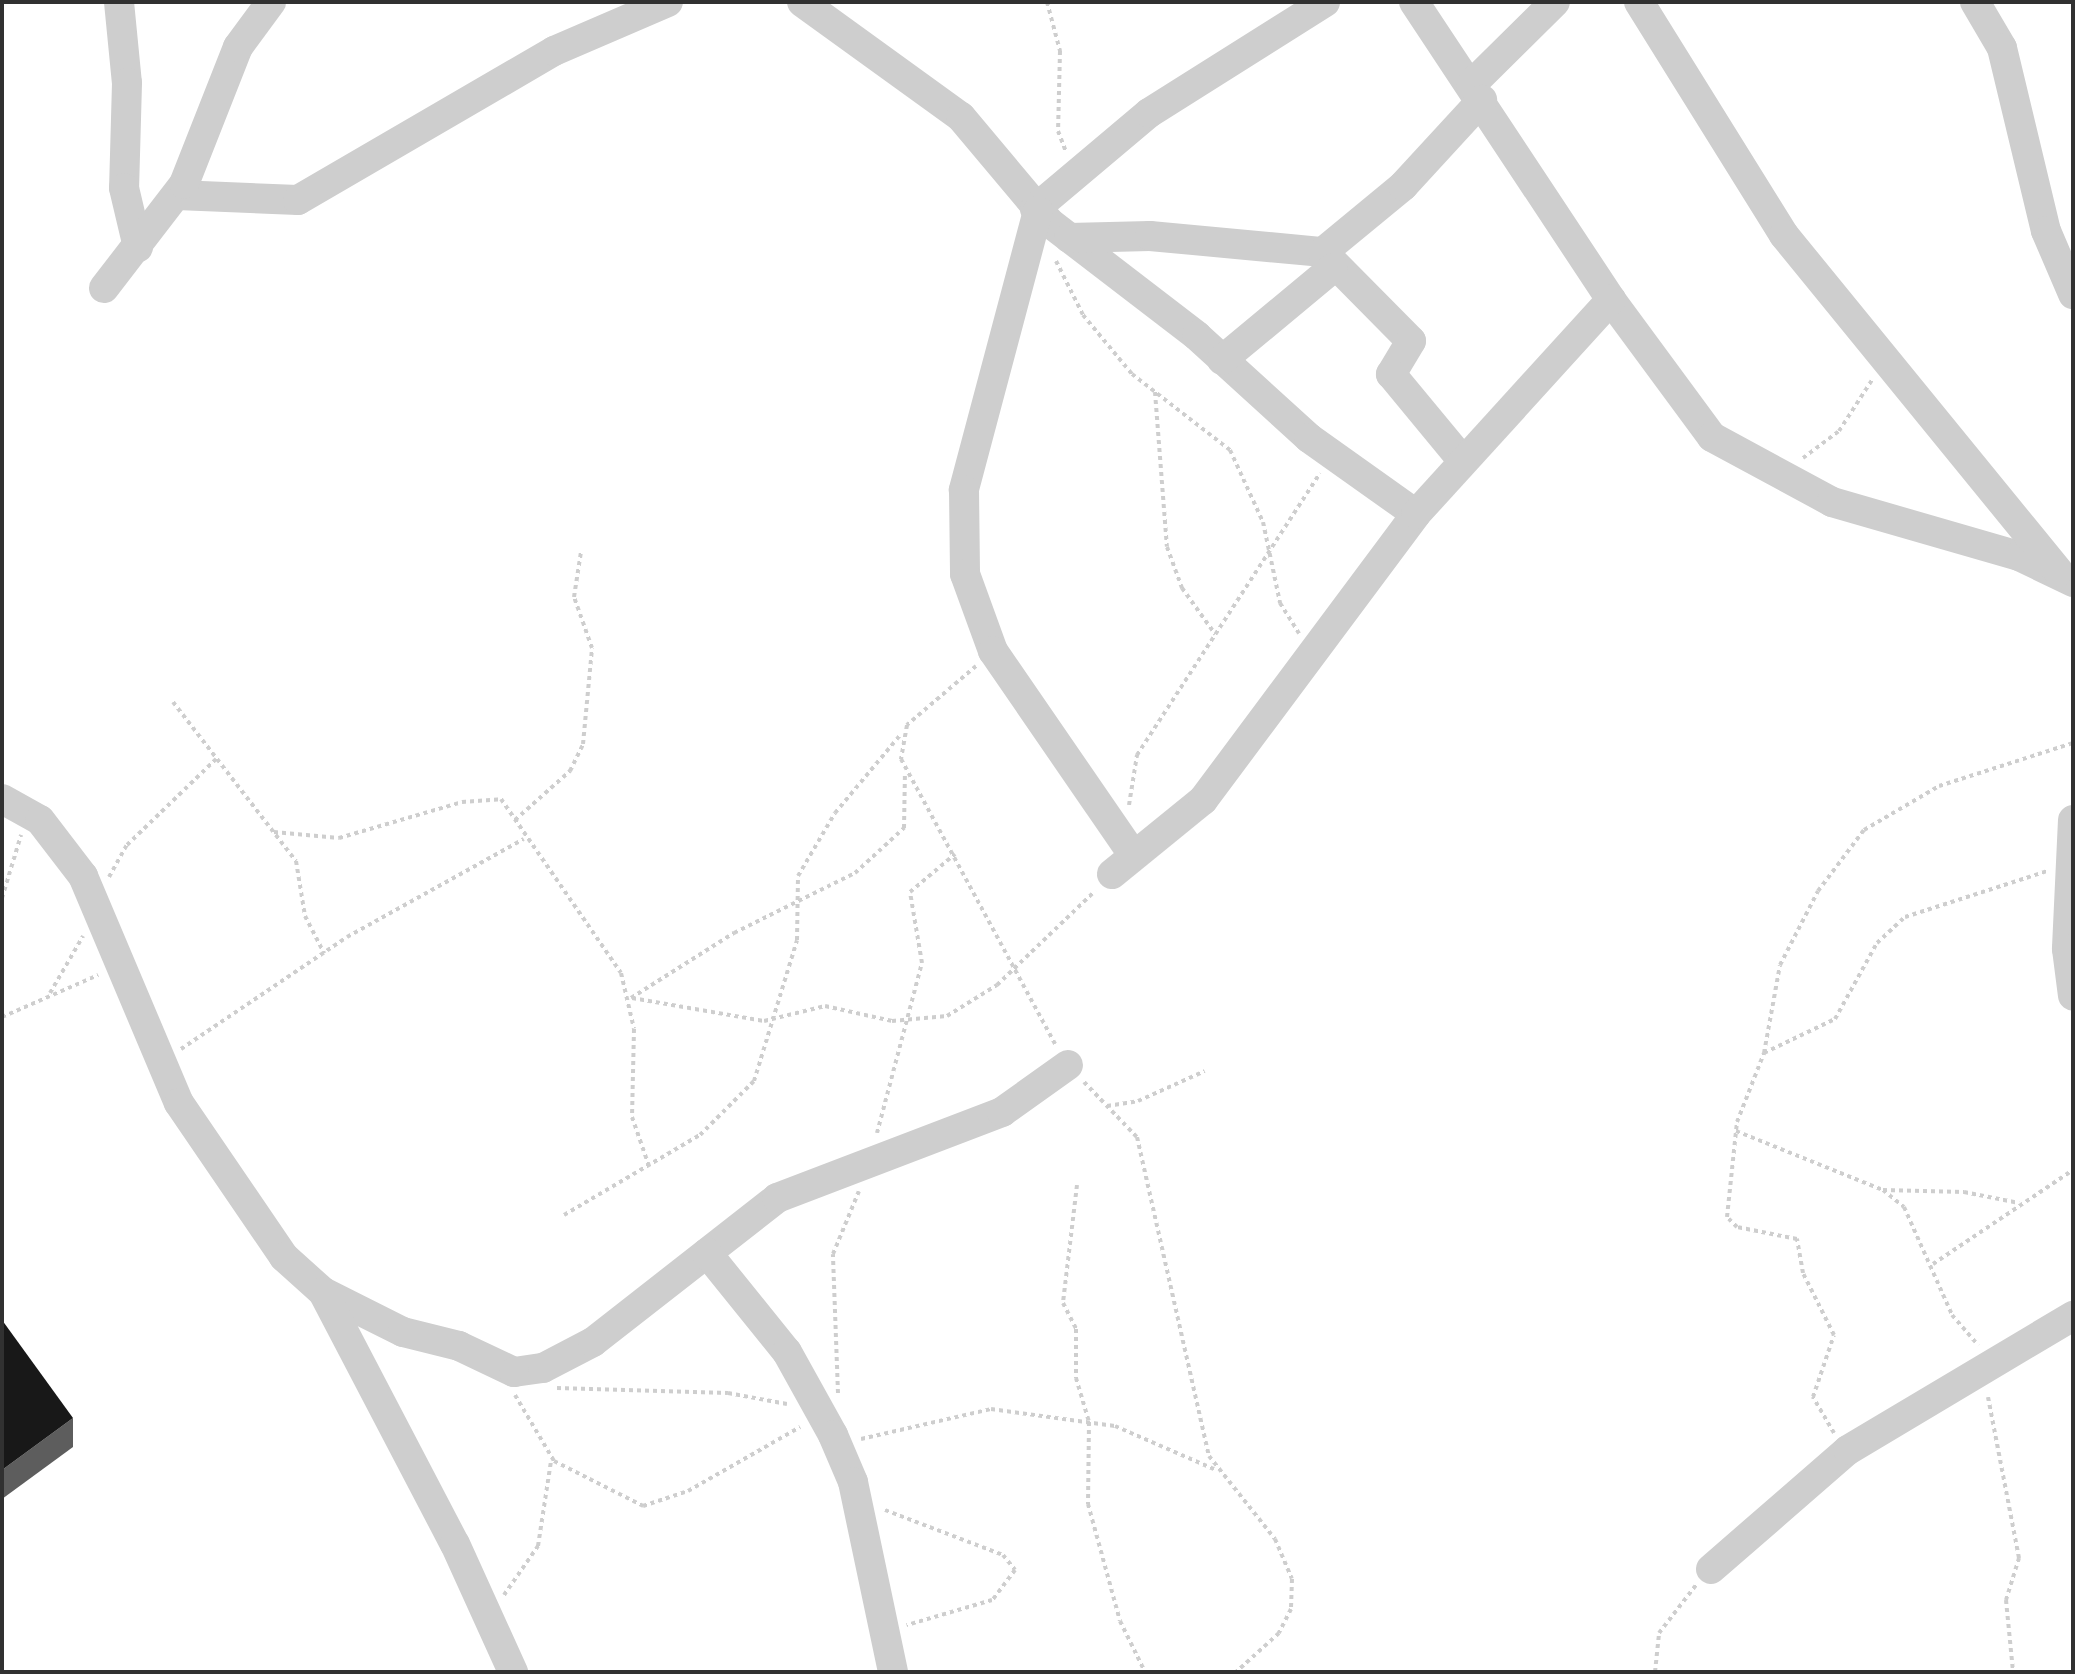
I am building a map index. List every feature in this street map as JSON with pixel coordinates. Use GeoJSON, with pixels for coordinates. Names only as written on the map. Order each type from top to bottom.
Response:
{"type":"FeatureCollection","features":[{"type":"Feature","properties":{"kind":"street"},"geometry":{"type":"LineString","coordinates":[[119,2],[127,83],[124,188],[138,247]]}},
{"type":"Feature","properties":{"kind":"street"},"geometry":{"type":"LineString","coordinates":[[104,288],[177,195],[238,47],[271,2]]}},
{"type":"Feature","properties":{"kind":"street"},"geometry":{"type":"LineString","coordinates":[[177,195],[298,200],[554,51],[668,2]]}},
{"type":"Feature","properties":{"kind":"street"},"geometry":{"type":"LineString","coordinates":[[802,2],[984,137],[1048,220],[1222,360],[1331,455],[1416,514]]}},
{"type":"Feature","properties":{"kind":"street"},"geometry":{"type":"LineString","coordinates":[[1325,2],[1149,113],[1076,172],[1048,220],[964,490],[970,603],[993,651],[1123,857],[1203,800],[1416,514],[1611,300]]}},
{"type":"Feature","properties":{"kind":"street"},"geometry":{"type":"LineString","coordinates":[[1414,2],[1611,300],[1699,424],[1771,472],[1859,512],[2066,577]]}},
{"type":"Feature","properties":{"kind":"street"},"geometry":{"type":"LineString","coordinates":[[1222,360],[1403,186],[1476,92],[1555,2]]}},
{"type":"Feature","properties":{"kind":"street"},"geometry":{"type":"LineString","coordinates":[[1639,2],[1761,202],[2066,577]]}},
{"type":"Feature","properties":{"kind":"street"},"geometry":{"type":"LineString","coordinates":[[1975,2],[2002,48],[2046,231],[2073,294]]}},
{"type":"Feature","properties":{"kind":"street"},"geometry":{"type":"LineString","coordinates":[[1048,220],[1328,260],[1411,341],[1392,377],[1463,461]]}},
{"type":"Feature","properties":{"kind":"street"},"geometry":{"type":"LineString","coordinates":[[15,804],[72,860],[157,1059],[248,1207],[323,1292],[513,1672]]}},
{"type":"Feature","properties":{"kind":"street"},"geometry":{"type":"LineString","coordinates":[[2073,820],[2069,867],[2073,996]]}},
{"type":"Feature","properties":{"kind":"street"},"geometry":{"type":"LineString","coordinates":[[323,1292],[410,1336],[459,1346],[505,1368],[543,1368],[593,1342],[777,1198],[1002,1112],[1068,1065]]}},
{"type":"Feature","properties":{"kind":"street"},"geometry":{"type":"LineString","coordinates":[[707,1253],[787,1352],[830,1430],[854,1487],[893,1672]]}},
{"type":"Feature","properties":{"kind":"street"},"geometry":{"type":"LineString","coordinates":[[1711,1569],[1848,1450],[1984,1373],[2073,1316]]}},
{"type":"Feature","properties":{"kind":"path"},"geometry":{"type":"LineString","coordinates":[[1047,2],[1060,51],[1058,131],[1076,172]]}},
{"type":"Feature","properties":{"kind":"path"},"geometry":{"type":"LineString","coordinates":[[1048,220],[1053,253],[1083,315],[1155,392],[1230,450],[1270,551],[1280,603],[1315,650]]}},
{"type":"Feature","properties":{"kind":"path"},"geometry":{"type":"LineString","coordinates":[[1771,472],[1820,451],[1853,413],[1886,353]]}},
{"type":"Feature","properties":{"kind":"path"},"geometry":{"type":"LineString","coordinates":[[1155,392],[1167,547],[1182,588],[1215,634]]}},
{"type":"Feature","properties":{"kind":"path"},"geometry":{"type":"LineString","coordinates":[[630,998],[769,1021],[825,1006],[910,1022],[960,1010],[1011,972],[1123,857],[1137,755],[1331,455]]}},
{"type":"Feature","properties":{"kind":"path"},"geometry":{"type":"LineString","coordinates":[[515,820],[570,771],[583,744],[592,648],[574,597],[581,552]]}},
{"type":"Feature","properties":{"kind":"path"},"geometry":{"type":"LineString","coordinates":[[564,1215],[700,1135],[750,1085],[769,1021],[792,963],[799,903],[798,876],[835,813],[902,733],[993,651]]}},
{"type":"Feature","properties":{"kind":"path"},"geometry":{"type":"LineString","coordinates":[[173,702],[296,861],[305,916],[324,953]]}},
{"type":"Feature","properties":{"kind":"path"},"geometry":{"type":"LineString","coordinates":[[630,998],[734,933],[855,873],[900,834],[908,808],[902,733]]}},
{"type":"Feature","properties":{"kind":"path"},"geometry":{"type":"LineString","coordinates":[[1848,1450],[1815,1405],[1816,1377],[1834,1335],[1803,1273],[1797,1239],[1787,1231],[1737,1227],[1727,1217],[1736,1131],[1764,1053],[1783,957],[1857,836],[1939,786],[2073,743]]}},
{"type":"Feature","properties":{"kind":"path"},"geometry":{"type":"LineString","coordinates":[[50,993],[127,845],[216,759]]}},
{"type":"Feature","properties":{"kind":"path"},"geometry":{"type":"LineString","coordinates":[[904,769],[955,854],[1011,972],[1068,1065],[1138,1140],[1216,1470]]}},
{"type":"Feature","properties":{"kind":"path"},"geometry":{"type":"LineString","coordinates":[[274,832],[339,838],[492,796],[515,820],[525,839],[613,958],[630,998],[632,1113],[649,1166]]}},
{"type":"Feature","properties":{"kind":"path"},"geometry":{"type":"LineString","coordinates":[[2,898],[15,804]]}},
{"type":"Feature","properties":{"kind":"path"},"geometry":{"type":"LineString","coordinates":[[157,1059],[204,1037],[324,953],[525,839]]}},
{"type":"Feature","properties":{"kind":"path"},"geometry":{"type":"LineString","coordinates":[[830,1430],[841,1349],[833,1254],[869,1163],[910,1022],[922,963],[910,892],[955,854]]}},
{"type":"Feature","properties":{"kind":"path"},"geometry":{"type":"LineString","coordinates":[[1764,1053],[1835,1019],[1877,943],[1905,917],[1971,891],[2069,867]]}},
{"type":"Feature","properties":{"kind":"path"},"geometry":{"type":"LineString","coordinates":[[2,1017],[50,993],[119,966]]}},
{"type":"Feature","properties":{"kind":"path"},"geometry":{"type":"LineString","coordinates":[[1107,1106],[1138,1101],[1205,1071]]}},
{"type":"Feature","properties":{"kind":"path"},"geometry":{"type":"LineString","coordinates":[[1736,1131],[1883,1190],[1904,1207],[1933,1264],[1952,1315],[1978,1346],[2019,1558],[2006,1600],[2013,1672]]}},
{"type":"Feature","properties":{"kind":"path"},"geometry":{"type":"LineString","coordinates":[[1933,1264],[2019,1203],[2073,1170]]}},
{"type":"Feature","properties":{"kind":"path"},"geometry":{"type":"LineString","coordinates":[[1077,1185],[1063,1303],[1076,1329],[1076,1378],[1089,1422],[1094,1536],[1113,1576],[1120,1621],[1145,1672]]}},
{"type":"Feature","properties":{"kind":"path"},"geometry":{"type":"LineString","coordinates":[[1883,1190],[1964,1192],[2019,1203]]}},
{"type":"Feature","properties":{"kind":"path"},"geometry":{"type":"LineString","coordinates":[[505,1368],[544,1388],[728,1393],[830,1430]]}},
{"type":"Feature","properties":{"kind":"path"},"geometry":{"type":"LineString","coordinates":[[505,1368],[551,1458],[573,1476],[643,1506],[688,1491],[798,1427],[830,1430],[983,1408],[1122,1428],[1216,1470],[1275,1539],[1294,1593],[1279,1633],[1236,1672]]}},
{"type":"Feature","properties":{"kind":"path"},"geometry":{"type":"LineString","coordinates":[[492,1627],[515,1573],[538,1546],[551,1458]]}},
{"type":"Feature","properties":{"kind":"path"},"geometry":{"type":"LineString","coordinates":[[854,1487],[880,1508],[1003,1555],[1015,1570],[992,1600],[933,1613],[884,1636]]}},
{"type":"Feature","properties":{"kind":"path"},"geometry":{"type":"LineString","coordinates":[[1655,1672],[1659,1633],[1711,1569]]}},
{"type":"Feature","properties":{"kind":"building"},"geometry":{"type":"Polygon","coordinates":[[[2,1320],[73,1418],[2,1470],[2,1320]]]}}]}
